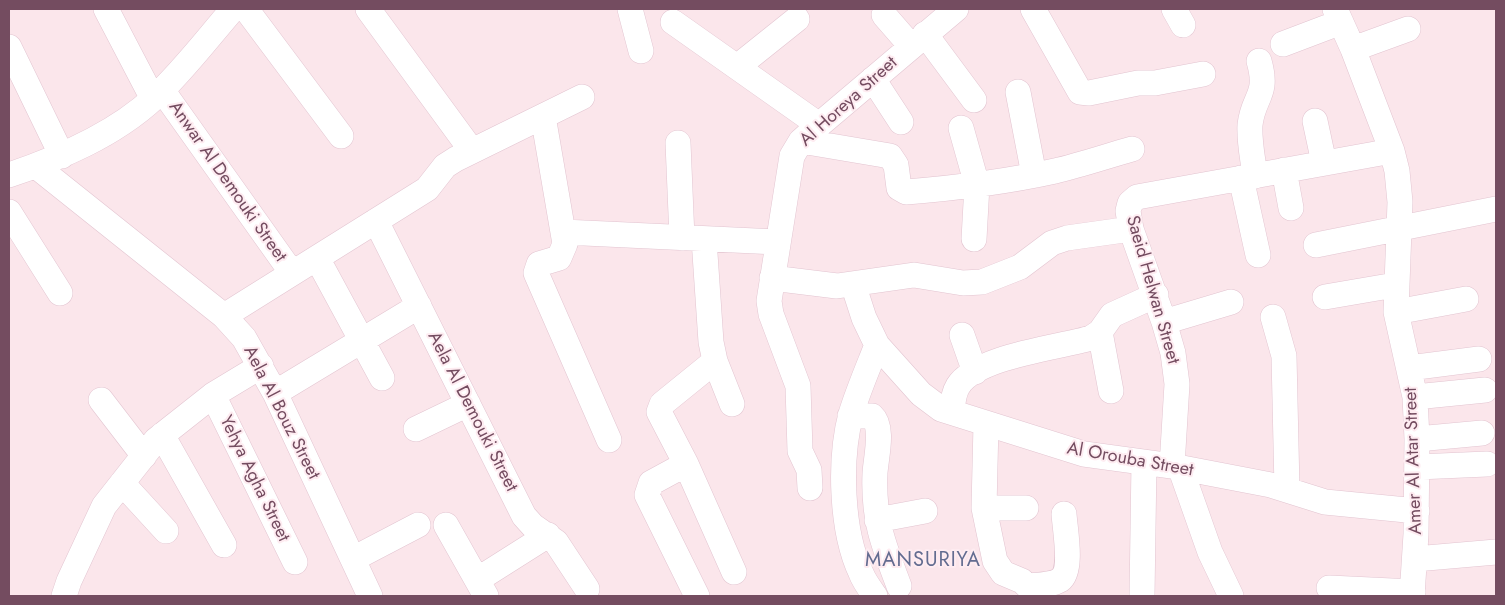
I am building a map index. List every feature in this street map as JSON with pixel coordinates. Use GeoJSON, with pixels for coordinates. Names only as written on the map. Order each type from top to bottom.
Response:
{"type":"FeatureCollection","features":[{"type":"Feature","properties":{"kind":"street","name":"Anwar Al Demouki Street"},"geometry":{"type":"LineString","coordinates":[[106,9],[158,94],[292,273]]}},
{"type":"Feature","properties":{"kind":"street"},"geometry":{"type":"LineString","coordinates":[[246,9],[340,136]]}},
{"type":"Feature","properties":{"kind":"street"},"geometry":{"type":"LineString","coordinates":[[630,9],[641,51]]}},
{"type":"Feature","properties":{"kind":"street","name":"Al Horeya Street"},"geometry":{"type":"LineString","coordinates":[[810,488],[809,470],[800,451],[798,386],[769,301],[788,170],[792,156],[810,133],[956,9]]}},
{"type":"Feature","properties":{"kind":"street"},"geometry":{"type":"LineString","coordinates":[[1033,9],[1080,92],[1088,93],[1138,83],[1154,83],[1203,74]]}},
{"type":"Feature","properties":{"kind":"street"},"geometry":{"type":"LineString","coordinates":[[371,10],[472,151]]}},
{"type":"Feature","properties":{"kind":"street"},"geometry":{"type":"LineString","coordinates":[[9,175],[62,156],[135,113],[158,94],[220,15]]}},
{"type":"Feature","properties":{"kind":"street"},"geometry":{"type":"LineString","coordinates":[[884,15],[918,40],[974,100]]}},
{"type":"Feature","properties":{"kind":"street"},"geometry":{"type":"LineString","coordinates":[[1283,44],[1338,15]]}},
{"type":"Feature","properties":{"kind":"street","name":"Amer Al Atar Street"},"geometry":{"type":"LineString","coordinates":[[1338,15],[1392,151],[1398,172],[1400,202],[1396,312],[1415,397],[1417,511],[1412,594]]}},
{"type":"Feature","properties":{"kind":"street"},"geometry":{"type":"LineString","coordinates":[[737,67],[797,19]]}},
{"type":"Feature","properties":{"kind":"street"},"geometry":{"type":"LineString","coordinates":[[674,22],[737,67],[810,133],[890,156],[896,165],[900,188],[906,192],[977,186],[1034,175],[1132,148]]}},
{"type":"Feature","properties":{"kind":"street"},"geometry":{"type":"LineString","coordinates":[[1353,49],[1408,29]]}},
{"type":"Feature","properties":{"kind":"street"},"geometry":{"type":"LineString","coordinates":[[9,47],[62,156]]}},
{"type":"Feature","properties":{"kind":"street"},"geometry":{"type":"LineString","coordinates":[[1258,255],[1248,177],[1250,123],[1262,93],[1263,76],[1259,61]]}},
{"type":"Feature","properties":{"kind":"street"},"geometry":{"type":"LineString","coordinates":[[873,79],[901,122]]}},
{"type":"Feature","properties":{"kind":"street"},"geometry":{"type":"LineString","coordinates":[[1018,92],[1034,175]]}},
{"type":"Feature","properties":{"kind":"street"},"geometry":{"type":"LineString","coordinates":[[224,316],[427,189],[446,166],[472,151],[582,97]]}},
{"type":"Feature","properties":{"kind":"street"},"geometry":{"type":"LineString","coordinates":[[543,116],[565,244],[562,254],[558,258],[539,264],[536,273],[609,440]]}},
{"type":"Feature","properties":{"kind":"street"},"geometry":{"type":"LineString","coordinates":[[1315,121],[1324,163]]}},
{"type":"Feature","properties":{"kind":"street"},"geometry":{"type":"LineString","coordinates":[[961,128],[977,186],[974,239]]}},
{"type":"Feature","properties":{"kind":"street"},"geometry":{"type":"LineString","coordinates":[[678,143],[711,342],[715,361],[732,404]]}},
{"type":"Feature","properties":{"kind":"street","name":"Saeid Helwan Street"},"geometry":{"type":"LineString","coordinates":[[1176,467],[1177,384],[1173,353],[1156,296],[1131,229],[1128,211],[1130,203],[1137,197],[1392,151]]}},
{"type":"Feature","properties":{"kind":"street","name":"Aela Al Bouz Street"},"geometry":{"type":"LineString","coordinates":[[36,166],[224,316],[244,338],[275,393],[370,596]]}},
{"type":"Feature","properties":{"kind":"street"},"geometry":{"type":"LineString","coordinates":[[1284,170],[1291,208]]}},
{"type":"Feature","properties":{"kind":"street"},"geometry":{"type":"LineString","coordinates":[[1316,245],[1496,209]]}},
{"type":"Feature","properties":{"kind":"street"},"geometry":{"type":"LineString","coordinates":[[9,212],[60,293]]}},
{"type":"Feature","properties":{"kind":"street","name":"Aela Al Demouki Street"},"geometry":{"type":"LineString","coordinates":[[376,220],[524,516],[565,553],[587,588]]}},
{"type":"Feature","properties":{"kind":"street"},"geometry":{"type":"LineString","coordinates":[[772,278],[836,286],[914,275],[963,283],[982,282],[1020,267],[1052,243],[1067,238],[1131,229]]}},
{"type":"Feature","properties":{"kind":"street"},"geometry":{"type":"LineString","coordinates":[[563,232],[778,242]]}},
{"type":"Feature","properties":{"kind":"street"},"geometry":{"type":"LineString","coordinates":[[317,258],[382,378]]}},
{"type":"Feature","properties":{"kind":"street","name":"Al Orouba Street"},"geometry":{"type":"LineString","coordinates":[[853,284],[864,318],[877,346],[921,394],[941,409],[1070,451],[1176,467],[1287,489],[1325,502],[1417,511]]}},
{"type":"Feature","properties":{"kind":"street"},"geometry":{"type":"LineString","coordinates":[[1325,297],[1396,285]]}},
{"type":"Feature","properties":{"kind":"street"},"geometry":{"type":"LineString","coordinates":[[952,412],[953,399],[958,386],[975,372],[997,360],[1080,341],[1100,332],[1112,315],[1156,296]]}},
{"type":"Feature","properties":{"kind":"street"},"geometry":{"type":"LineString","coordinates":[[1396,312],[1466,299]]}},
{"type":"Feature","properties":{"kind":"street"},"geometry":{"type":"LineString","coordinates":[[1164,322],[1231,302]]}},
{"type":"Feature","properties":{"kind":"street"},"geometry":{"type":"LineString","coordinates":[[275,393],[419,306]]}},
{"type":"Feature","properties":{"kind":"street"},"geometry":{"type":"LineString","coordinates":[[1273,317],[1284,356],[1287,489]]}},
{"type":"Feature","properties":{"kind":"street"},"geometry":{"type":"LineString","coordinates":[[1100,332],[1111,391]]}},
{"type":"Feature","properties":{"kind":"street"},"geometry":{"type":"LineString","coordinates":[[962,335],[975,372]]}},
{"type":"Feature","properties":{"kind":"street"},"geometry":{"type":"LineString","coordinates":[[875,596],[861,573],[846,514],[844,466],[850,416],[877,346]]}},
{"type":"Feature","properties":{"kind":"street"},"geometry":{"type":"LineString","coordinates":[[1409,368],[1479,359]]}},
{"type":"Feature","properties":{"kind":"street"},"geometry":{"type":"LineString","coordinates":[[715,361],[662,404],[660,417],[686,464],[734,572]]}},
{"type":"Feature","properties":{"kind":"street"},"geometry":{"type":"LineString","coordinates":[[64,596],[69,581],[104,506],[144,456],[162,435],[213,395],[261,366]]}},
{"type":"Feature","properties":{"kind":"street"},"geometry":{"type":"LineString","coordinates":[[1415,397],[1485,390]]}},
{"type":"Feature","properties":{"kind":"street","name":"Yehya Agha Street"},"geometry":{"type":"LineString","coordinates":[[213,395],[295,562]]}},
{"type":"Feature","properties":{"kind":"street"},"geometry":{"type":"LineString","coordinates":[[101,400],[144,456]]}},
{"type":"Feature","properties":{"kind":"street"},"geometry":{"type":"LineString","coordinates":[[416,429],[468,404]]}},
{"type":"Feature","properties":{"kind":"street"},"geometry":{"type":"LineString","coordinates":[[850,416],[872,416],[878,425],[875,475],[877,520],[879,533],[899,586]]}},
{"type":"Feature","properties":{"kind":"street"},"geometry":{"type":"LineString","coordinates":[[986,424],[984,508],[998,568],[1033,591],[1060,580],[1066,571],[1064,514]]}},
{"type":"Feature","properties":{"kind":"street"},"geometry":{"type":"LineString","coordinates":[[1416,439],[1482,433]]}},
{"type":"Feature","properties":{"kind":"street"},"geometry":{"type":"LineString","coordinates":[[162,435],[224,546]]}},
{"type":"Feature","properties":{"kind":"street"},"geometry":{"type":"LineString","coordinates":[[1142,596],[1144,462]]}},
{"type":"Feature","properties":{"kind":"street"},"geometry":{"type":"LineString","coordinates":[[686,464],[651,483],[647,494],[697,596]]}},
{"type":"Feature","properties":{"kind":"street"},"geometry":{"type":"LineString","coordinates":[[1417,467],[1487,464]]}},
{"type":"Feature","properties":{"kind":"street"},"geometry":{"type":"LineString","coordinates":[[1176,467],[1210,552],[1231,596]]}},
{"type":"Feature","properties":{"kind":"street"},"geometry":{"type":"LineString","coordinates":[[122,483],[166,532]]}},
{"type":"Feature","properties":{"kind":"street"},"geometry":{"type":"LineString","coordinates":[[984,508],[1026,508]]}},
{"type":"Feature","properties":{"kind":"street"},"geometry":{"type":"LineString","coordinates":[[877,520],[925,511]]}},
{"type":"Feature","properties":{"kind":"street"},"geometry":{"type":"LineString","coordinates":[[353,559],[418,524]]}},
{"type":"Feature","properties":{"kind":"street"},"geometry":{"type":"LineString","coordinates":[[446,524],[482,588],[548,536]]}},
{"type":"Feature","properties":{"kind":"street"},"geometry":{"type":"LineString","coordinates":[[1415,559],[1496,552]]}},
{"type":"Feature","properties":{"kind":"street"},"geometry":{"type":"LineString","coordinates":[[1329,588],[1412,594]]}},
{"type":"Feature","properties":{"kind":"district","name":"MANSURIYA"},"geometry":{"type":"Point","coordinates":[923,561]}}]}
